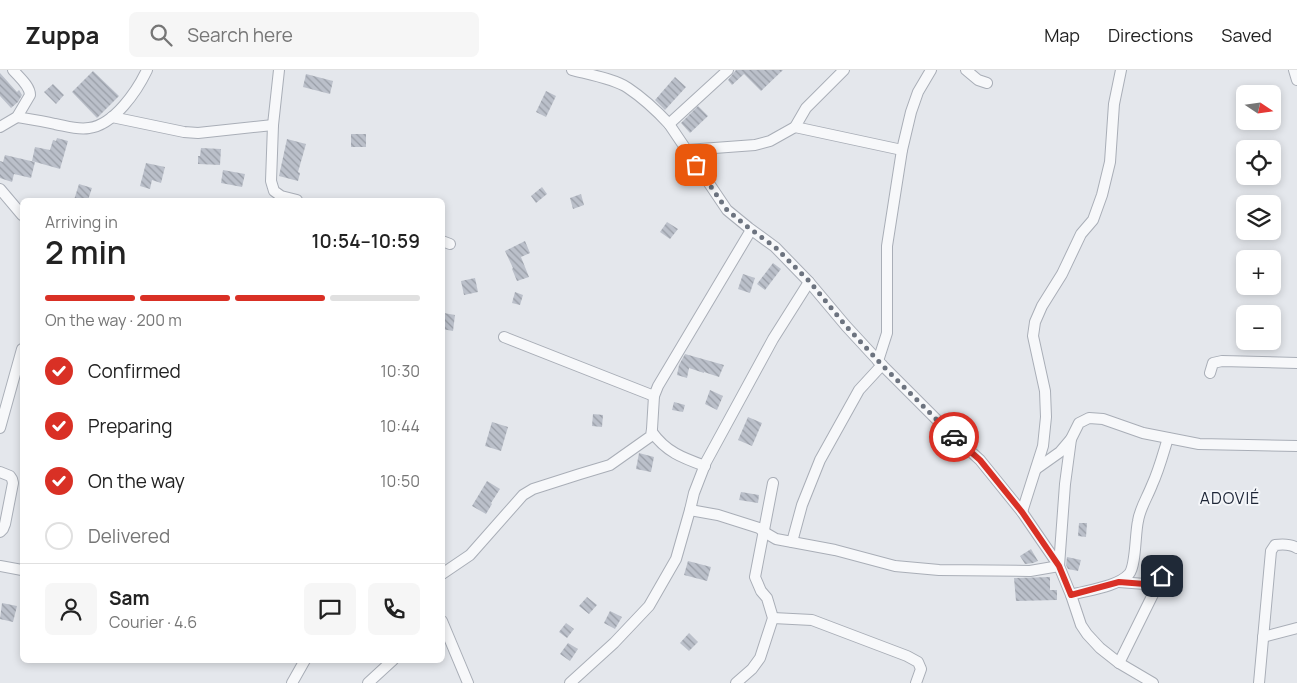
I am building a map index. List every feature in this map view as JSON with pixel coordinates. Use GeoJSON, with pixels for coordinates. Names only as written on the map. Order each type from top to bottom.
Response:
{"type":"FeatureCollection","features":[{"type":"Feature","properties":{"kind":"street"},"geometry":{"type":"LineString","coordinates":[[0,127],[17,117],[30,95],[30,91],[13,70]]}},
{"type":"Feature","properties":{"kind":"street"},"geometry":{"type":"LineString","coordinates":[[17,117],[74,128],[90,128],[101,125],[122,107],[140,84],[147,70]]}},
{"type":"Feature","properties":{"kind":"street"},"geometry":{"type":"LineString","coordinates":[[279,70],[273,125],[271,181],[274,190],[281,196],[288,198]]}},
{"type":"Feature","properties":{"kind":"street"},"geometry":{"type":"LineString","coordinates":[[572,70],[597,76],[611,75],[658,112],[669,124],[727,210],[775,247],[810,282],[846,326],[880,363],[946,430],[980,460],[1022,512],[1059,566],[1081,625],[1087,634],[1100,648],[1119,663],[1153,683]]}},
{"type":"Feature","properties":{"kind":"street"},"geometry":{"type":"LineString","coordinates":[[669,124],[728,70]]}},
{"type":"Feature","properties":{"kind":"street"},"geometry":{"type":"LineString","coordinates":[[686,150],[755,145],[770,141],[795,127],[806,108],[844,70]]}},
{"type":"Feature","properties":{"kind":"street"},"geometry":{"type":"LineString","coordinates":[[792,542],[802,505],[820,460],[859,390],[880,363],[887,333],[888,246],[902,150],[918,92],[931,70]]}},
{"type":"Feature","properties":{"kind":"street"},"geometry":{"type":"LineString","coordinates":[[966,70],[978,80],[987,82]]}},
{"type":"Feature","properties":{"kind":"street"},"geometry":{"type":"LineString","coordinates":[[1022,512],[1043,446],[1046,417],[1045,391],[1033,336],[1035,322],[1042,306],[1062,274],[1081,234],[1093,220],[1102,195],[1110,162],[1114,104],[1121,70]]}},
{"type":"Feature","properties":{"kind":"street"},"geometry":{"type":"LineString","coordinates":[[1294,70],[1297,80]]}},
{"type":"Feature","properties":{"kind":"street"},"geometry":{"type":"LineString","coordinates":[[112,117],[184,132],[198,133],[273,125]]}},
{"type":"Feature","properties":{"kind":"street"},"geometry":{"type":"LineString","coordinates":[[795,127],[902,150]]}},
{"type":"Feature","properties":{"kind":"street"},"geometry":{"type":"LineString","coordinates":[[0,190],[20,213]]}},
{"type":"Feature","properties":{"kind":"street"},"geometry":{"type":"LineString","coordinates":[[445,572],[470,555],[523,495],[533,489],[610,465],[650,436],[652,432],[654,396],[658,386],[751,230]]}},
{"type":"Feature","properties":{"kind":"street"},"geometry":{"type":"LineString","coordinates":[[570,683],[614,643],[649,606],[676,559],[694,493],[705,466],[773,339],[810,282]]}},
{"type":"Feature","properties":{"kind":"street"},"geometry":{"type":"LineString","coordinates":[[504,337],[654,396]]}},
{"type":"Feature","properties":{"kind":"street"},"geometry":{"type":"LineString","coordinates":[[0,428],[2,410],[20,355]]}},
{"type":"Feature","properties":{"kind":"street"},"geometry":{"type":"LineString","coordinates":[[1210,373],[1213,364],[1222,361],[1297,363]]}},
{"type":"Feature","properties":{"kind":"street"},"geometry":{"type":"LineString","coordinates":[[1036,469],[1060,452],[1071,439],[1079,423],[1089,418],[1103,419],[1143,433],[1199,444],[1297,446]]}},
{"type":"Feature","properties":{"kind":"street"},"geometry":{"type":"LineString","coordinates":[[652,432],[668,450],[705,466]]}},
{"type":"Feature","properties":{"kind":"street"},"geometry":{"type":"LineString","coordinates":[[1119,582],[1130,573],[1133,564],[1138,522],[1142,508],[1159,470],[1168,438]]}},
{"type":"Feature","properties":{"kind":"street"},"geometry":{"type":"LineString","coordinates":[[1059,566],[1065,484],[1071,439]]}},
{"type":"Feature","properties":{"kind":"street"},"geometry":{"type":"LineString","coordinates":[[0,472],[10,476],[12,479],[5,524],[0,532]]}},
{"type":"Feature","properties":{"kind":"street"},"geometry":{"type":"LineString","coordinates":[[736,683],[752,669],[760,658],[773,618],[767,598],[761,591],[755,578],[773,483]]}},
{"type":"Feature","properties":{"kind":"street"},"geometry":{"type":"LineString","coordinates":[[690,510],[718,515],[759,528],[776,539],[834,550],[894,566],[939,570],[1030,571],[1059,566]]}},
{"type":"Feature","properties":{"kind":"street"},"geometry":{"type":"LineString","coordinates":[[1259,683],[1271,551],[1275,545],[1284,544],[1297,548]]}},
{"type":"Feature","properties":{"kind":"street"},"geometry":{"type":"LineString","coordinates":[[0,566],[20,570]]}},
{"type":"Feature","properties":{"kind":"street"},"geometry":{"type":"LineString","coordinates":[[1119,663],[1167,566]]}},
{"type":"Feature","properties":{"kind":"street"},"geometry":{"type":"LineString","coordinates":[[1071,595],[1119,582],[1158,585]]}},
{"type":"Feature","properties":{"kind":"street"},"geometry":{"type":"LineString","coordinates":[[773,618],[812,620],[907,656],[918,662],[921,669],[916,683]]}},
{"type":"Feature","properties":{"kind":"street"},"geometry":{"type":"LineString","coordinates":[[1263,637],[1297,628]]}},
{"type":"Feature","properties":{"kind":"street"},"geometry":{"type":"LineString","coordinates":[[447,646],[468,683]]}},
{"type":"Feature","properties":{"kind":"street"},"geometry":{"type":"LineString","coordinates":[[292,683],[304,663]]}},
{"type":"Feature","properties":{"kind":"street"},"geometry":{"type":"LineString","coordinates":[[368,683],[390,663]]}},
{"type":"Feature","properties":{"kind":"building"},"geometry":{"type":"Polygon","coordinates":[[[736,70],[783,70],[761,91],[744,74],[732,85],[728,80],[736,70]]]}},
{"type":"Feature","properties":{"kind":"building"},"geometry":{"type":"Polygon","coordinates":[[[93,71],[119,96],[97,118],[72,92],[93,71]]]}},
{"type":"Feature","properties":{"kind":"building"},"geometry":{"type":"Polygon","coordinates":[[[0,73],[22,95],[11,108],[0,96],[0,73]]]}},
{"type":"Feature","properties":{"kind":"building"},"geometry":{"type":"Polygon","coordinates":[[[306,74],[333,81],[330,94],[303,87],[306,74]]]}},
{"type":"Feature","properties":{"kind":"building"},"geometry":{"type":"Polygon","coordinates":[[[675,77],[686,87],[665,110],[655,100],[675,77]]]}},
{"type":"Feature","properties":{"kind":"building"},"geometry":{"type":"Polygon","coordinates":[[[53,84],[64,95],[56,104],[44,92],[53,84]]]}},
{"type":"Feature","properties":{"kind":"building"},"geometry":{"type":"Polygon","coordinates":[[[546,91],[556,96],[546,117],[536,112],[546,91]]]}},
{"type":"Feature","properties":{"kind":"building"},"geometry":{"type":"Polygon","coordinates":[[[698,106],[708,116],[690,133],[681,123],[698,106]]]}},
{"type":"Feature","properties":{"kind":"building"},"geometry":{"type":"Polygon","coordinates":[[[351,134],[366,134],[366,147],[351,147],[351,134]]]}},
{"type":"Feature","properties":{"kind":"building"},"geometry":{"type":"Polygon","coordinates":[[[57,138],[68,141],[60,169],[32,161],[35,147],[50,150],[53,140],[56,141],[57,138]]]}},
{"type":"Feature","properties":{"kind":"building"},"geometry":{"type":"Polygon","coordinates":[[[287,139],[306,144],[298,172],[300,173],[298,181],[279,176],[287,139]]]}},
{"type":"Feature","properties":{"kind":"building"},"geometry":{"type":"Polygon","coordinates":[[[201,148],[221,149],[220,165],[198,164],[201,148]]]}},
{"type":"Feature","properties":{"kind":"building"},"geometry":{"type":"Polygon","coordinates":[[[5,155],[35,162],[31,178],[14,174],[12,182],[0,178],[0,161],[3,162],[5,155]]]}},
{"type":"Feature","properties":{"kind":"building"},"geometry":{"type":"Polygon","coordinates":[[[146,163],[165,167],[161,183],[152,180],[150,189],[140,186],[146,163]]]}},
{"type":"Feature","properties":{"kind":"building"},"geometry":{"type":"Polygon","coordinates":[[[223,170],[245,174],[242,187],[221,183],[223,170]]]}},
{"type":"Feature","properties":{"kind":"building"},"geometry":{"type":"Polygon","coordinates":[[[79,184],[92,188],[89,198],[75,198],[79,184]]]}},
{"type":"Feature","properties":{"kind":"building"},"geometry":{"type":"Polygon","coordinates":[[[542,187],[547,194],[536,203],[531,196],[542,187]]]}},
{"type":"Feature","properties":{"kind":"building"},"geometry":{"type":"Polygon","coordinates":[[[581,194],[584,205],[573,209],[570,198],[581,194]]]}},
{"type":"Feature","properties":{"kind":"building"},"geometry":{"type":"Polygon","coordinates":[[[667,222],[678,229],[670,239],[660,232],[667,222]]]}},
{"type":"Feature","properties":{"kind":"building"},"geometry":{"type":"Polygon","coordinates":[[[525,241],[530,253],[521,257],[529,277],[517,281],[505,251],[525,241]]]}},
{"type":"Feature","properties":{"kind":"building"},"geometry":{"type":"Polygon","coordinates":[[[773,263],[781,269],[765,290],[757,284],[773,263]]]}},
{"type":"Feature","properties":{"kind":"building"},"geometry":{"type":"Polygon","coordinates":[[[743,274],[755,278],[750,293],[738,289],[743,274]]]}},
{"type":"Feature","properties":{"kind":"building"},"geometry":{"type":"Polygon","coordinates":[[[475,278],[478,292],[464,295],[461,281],[475,278]]]}},
{"type":"Feature","properties":{"kind":"building"},"geometry":{"type":"Polygon","coordinates":[[[515,292],[523,295],[520,305],[512,303],[515,292]]]}},
{"type":"Feature","properties":{"kind":"building"},"geometry":{"type":"Polygon","coordinates":[[[445,313],[455,315],[453,331],[445,330],[445,313]]]}},
{"type":"Feature","properties":{"kind":"building"},"geometry":{"type":"Polygon","coordinates":[[[685,354],[724,365],[719,377],[689,368],[687,378],[677,375],[679,365],[685,354]]]}},
{"type":"Feature","properties":{"kind":"building"},"geometry":{"type":"Polygon","coordinates":[[[710,390],[723,396],[717,410],[705,404],[710,390]]]}},
{"type":"Feature","properties":{"kind":"building"},"geometry":{"type":"Polygon","coordinates":[[[674,402],[685,405],[683,412],[672,410],[674,402]]]}},
{"type":"Feature","properties":{"kind":"building"},"geometry":{"type":"Polygon","coordinates":[[[593,414],[603,415],[602,427],[592,426],[593,414]]]}},
{"type":"Feature","properties":{"kind":"building"},"geometry":{"type":"Polygon","coordinates":[[[748,417],[762,423],[752,446],[738,440],[748,417]]]}},
{"type":"Feature","properties":{"kind":"building"},"geometry":{"type":"Polygon","coordinates":[[[492,422],[508,427],[501,451],[485,446],[492,422]]]}},
{"type":"Feature","properties":{"kind":"building"},"geometry":{"type":"Polygon","coordinates":[[[639,453],[654,457],[651,472],[636,469],[639,453]]]}},
{"type":"Feature","properties":{"kind":"building"},"geometry":{"type":"Polygon","coordinates":[[[487,481],[500,489],[486,514],[472,506],[487,481]]]}},
{"type":"Feature","properties":{"kind":"building"},"geometry":{"type":"Polygon","coordinates":[[[741,492],[759,495],[758,503],[739,500],[741,492]]]}},
{"type":"Feature","properties":{"kind":"building"},"geometry":{"type":"Polygon","coordinates":[[[1079,523],[1087,523],[1086,537],[1078,536],[1079,523]]]}},
{"type":"Feature","properties":{"kind":"building"},"geometry":{"type":"Polygon","coordinates":[[[1031,549],[1038,561],[1025,564],[1020,556],[1031,549]]]}},
{"type":"Feature","properties":{"kind":"building"},"geometry":{"type":"Polygon","coordinates":[[[1067,557],[1081,560],[1078,571],[1068,569],[1066,565],[1067,557]]]}},
{"type":"Feature","properties":{"kind":"building"},"geometry":{"type":"Polygon","coordinates":[[[688,561],[711,567],[707,581],[684,575],[688,561]]]}},
{"type":"Feature","properties":{"kind":"building"},"geometry":{"type":"Polygon","coordinates":[[[1050,577],[1050,590],[1057,590],[1057,600],[1016,601],[1014,578],[1050,577]]]}},
{"type":"Feature","properties":{"kind":"building"},"geometry":{"type":"Polygon","coordinates":[[[587,597],[597,605],[589,614],[579,606],[587,597]]]}},
{"type":"Feature","properties":{"kind":"building"},"geometry":{"type":"Polygon","coordinates":[[[2,603],[17,606],[13,622],[0,619],[2,603]]]}},
{"type":"Feature","properties":{"kind":"building"},"geometry":{"type":"Polygon","coordinates":[[[610,611],[622,617],[615,629],[604,623],[610,611]]]}},
{"type":"Feature","properties":{"kind":"building"},"geometry":{"type":"Polygon","coordinates":[[[566,623],[574,629],[567,638],[559,632],[566,623]]]}},
{"type":"Feature","properties":{"kind":"building"},"geometry":{"type":"Polygon","coordinates":[[[689,633],[698,642],[689,651],[680,643],[689,633]]]}},
{"type":"Feature","properties":{"kind":"building"},"geometry":{"type":"Polygon","coordinates":[[[568,643],[578,649],[570,661],[560,654],[568,643]]]}},
{"type":"Feature","properties":{"kind":"way so far"},"geometry":{"type":"LineString","coordinates":[[696,165],[727,210],[775,247],[810,282],[846,326],[882,365],[954,437]]}},
{"type":"Feature","properties":{"kind":"district","name":"ADOVIÉ"},"geometry":{"type":"Point","coordinates":[1230,498]}},
{"type":"Feature","properties":{"kind":"route"},"geometry":{"type":"LineString","coordinates":[[954,437],[980,460],[1022,512],[1059,566],[1071,595],[1119,582],[1138,585],[1158,585],[1162,576]]}}]}
